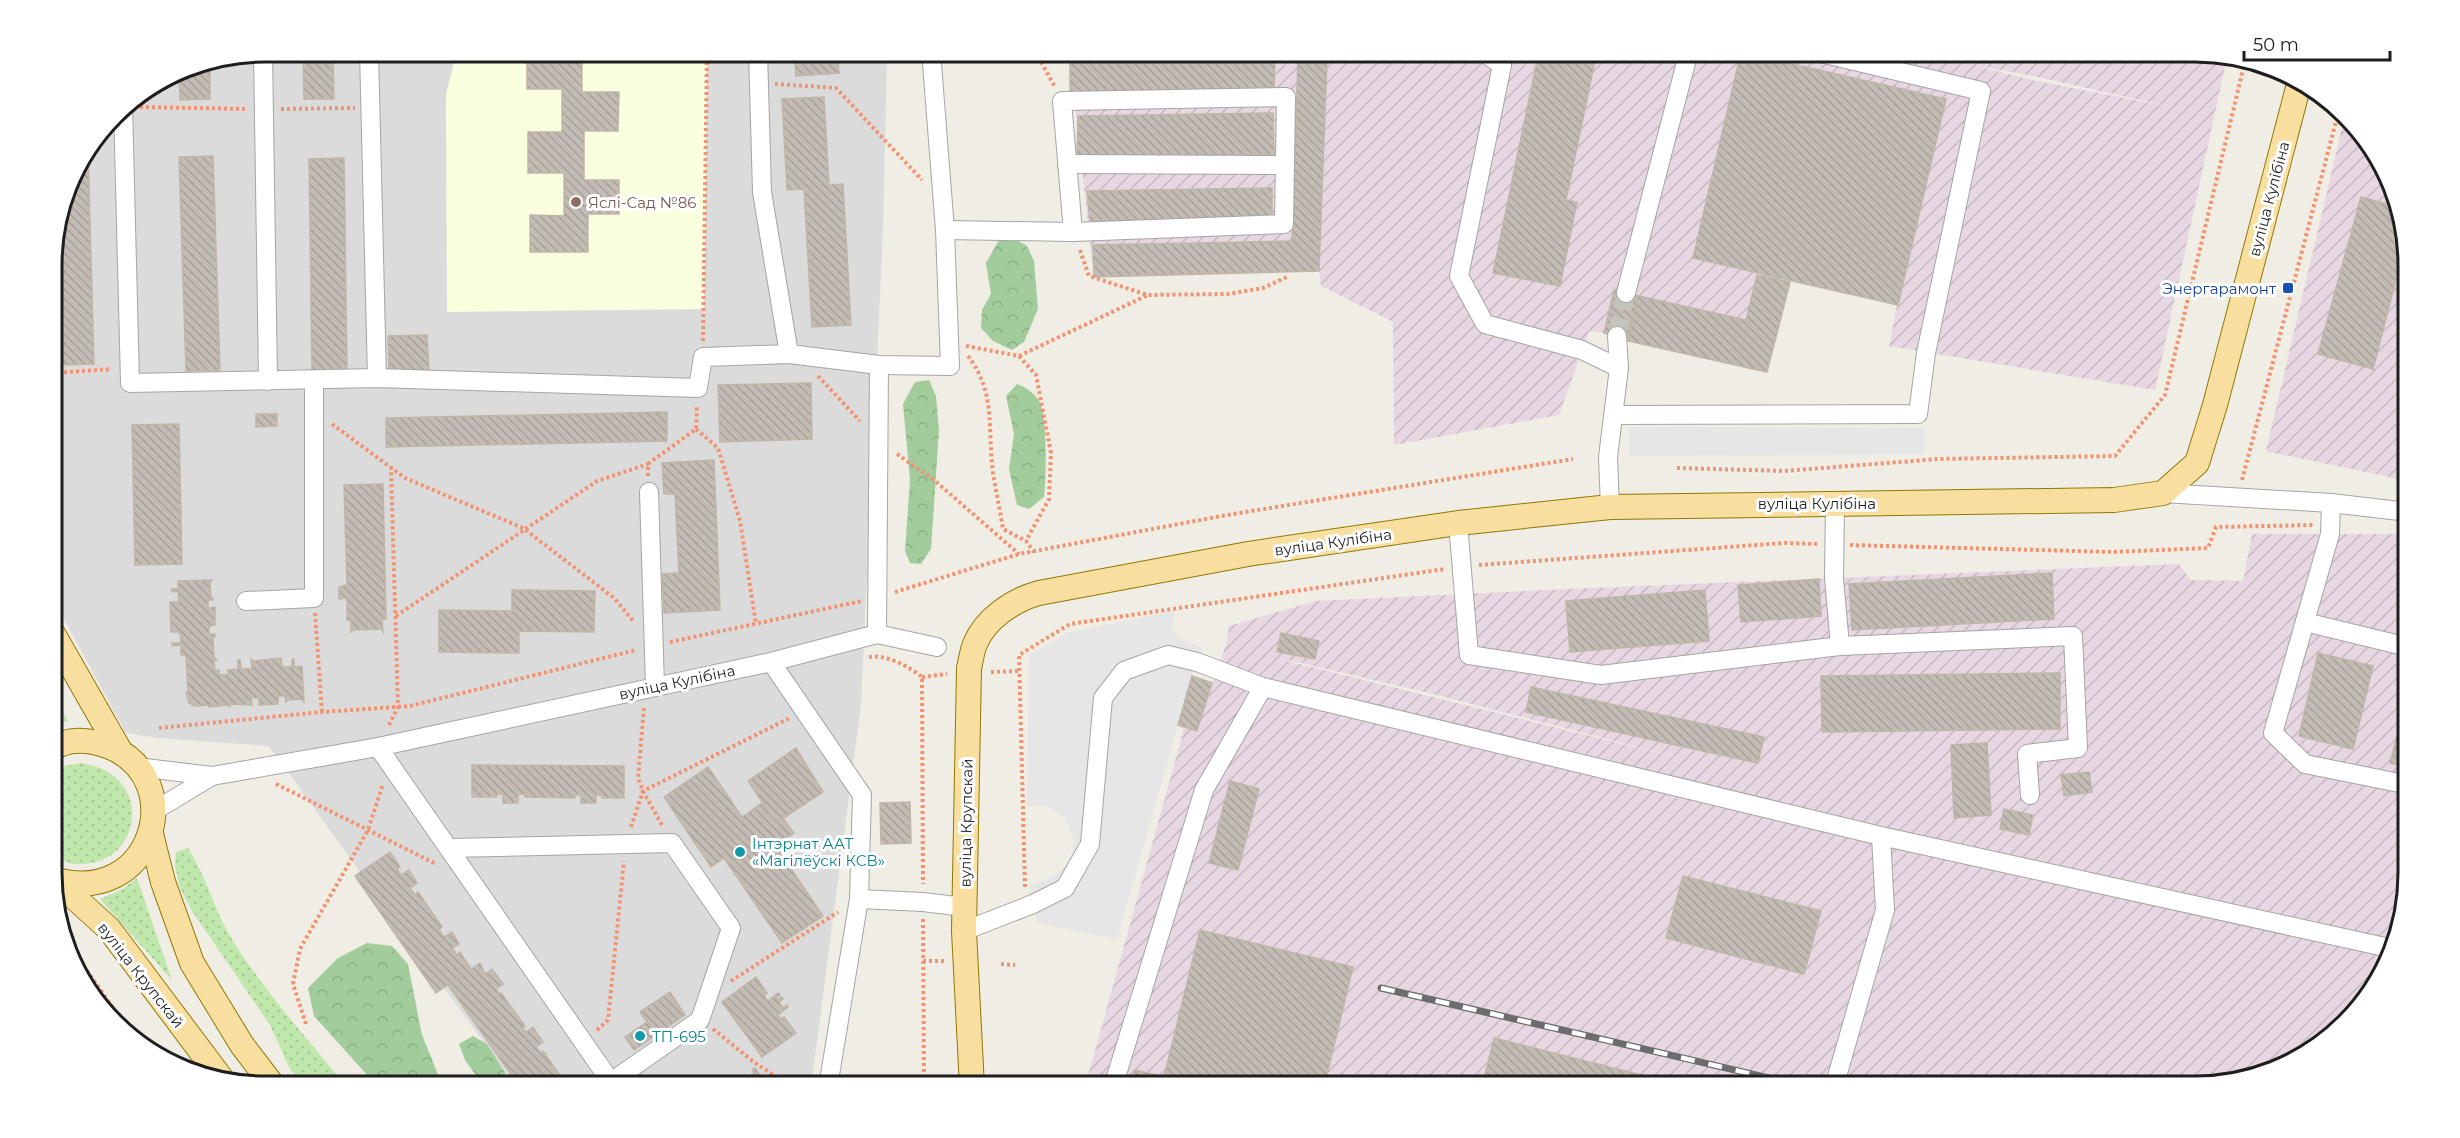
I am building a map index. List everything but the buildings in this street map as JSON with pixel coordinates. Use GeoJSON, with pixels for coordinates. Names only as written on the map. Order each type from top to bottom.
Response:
{"type":"FeatureCollection","features":[{"type":"Feature","properties":{"kind":"main road","name":"вуліца Кулібіна"},"geometry":{"type":"LineString","coordinates":[[1039,593],[1248,554],[1458,523],[1610,507],[2114,500],[2163,494],[2197,463],[2218,394],[2298,89]]}},
{"type":"Feature","properties":{"kind":"main road","name":"вуліца Крупскай"},"geometry":{"type":"LineString","coordinates":[[971,1076],[964,931],[969,668],[974,645],[991,619],[1026,597],[1039,593]]}},
{"type":"Feature","properties":{"kind":"main road"},"geometry":{"type":"LineString","coordinates":[[62,649],[128,759],[149,787],[152,822],[163,882],[192,963],[242,1045],[266,1076]]}},
{"type":"Feature","properties":{"kind":"main road"},"geometry":{"type":"LineString","coordinates":[[62,744],[74,741],[98,742],[128,759]]}},
{"type":"Feature","properties":{"kind":"main road"},"geometry":{"type":"LineString","coordinates":[[62,881],[77,884],[102,882],[123,872],[140,855],[152,822]]}},
{"type":"Feature","properties":{"kind":"main road","name":"вуліца Крупскай"},"geometry":{"type":"LineString","coordinates":[[63,888],[109,929],[216,1071]]}},
{"type":"Feature","properties":{"kind":"street"},"geometry":{"type":"LineString","coordinates":[[262,62],[268,381]]}},
{"type":"Feature","properties":{"kind":"street"},"geometry":{"type":"LineString","coordinates":[[369,62],[377,378]]}},
{"type":"Feature","properties":{"kind":"street"},"geometry":{"type":"LineString","coordinates":[[758,62],[762,192],[789,354]]}},
{"type":"Feature","properties":{"kind":"street"},"geometry":{"type":"LineString","coordinates":[[123,119],[130,383],[377,378],[698,388],[703,357],[789,354],[879,365],[950,366],[945,230],[933,62]]}},
{"type":"Feature","properties":{"kind":"street"},"geometry":{"type":"LineString","coordinates":[[1498,62],[1502,65],[1459,276],[1485,324],[1582,350],[1619,368]]}},
{"type":"Feature","properties":{"kind":"street"},"geometry":{"type":"LineString","coordinates":[[1626,293],[1686,62]]}},
{"type":"Feature","properties":{"kind":"street"},"geometry":{"type":"LineString","coordinates":[[1613,415],[1918,414],[1926,353],[1981,91],[1858,62]]}},
{"type":"Feature","properties":{"kind":"street"},"geometry":{"type":"LineString","coordinates":[[945,230],[1073,232],[1284,224],[1286,97],[1062,101],[1073,232]]}},
{"type":"Feature","properties":{"kind":"street"},"geometry":{"type":"LineString","coordinates":[[1067,165],[1285,165]]}},
{"type":"Feature","properties":{"kind":"street"},"geometry":{"type":"LineString","coordinates":[[1610,507],[1608,457],[1619,368],[1617,336]]}},
{"type":"Feature","properties":{"kind":"street"},"geometry":{"type":"LineString","coordinates":[[879,365],[877,634],[938,647]]}},
{"type":"Feature","properties":{"kind":"street"},"geometry":{"type":"LineString","coordinates":[[246,601],[314,598],[314,380]]}},
{"type":"Feature","properties":{"kind":"street"},"geometry":{"type":"LineString","coordinates":[[649,492],[654,646],[651,687]]}},
{"type":"Feature","properties":{"kind":"street"},"geometry":{"type":"LineString","coordinates":[[2163,494],[2331,503],[2398,512]]}},
{"type":"Feature","properties":{"kind":"street"},"geometry":{"type":"LineString","coordinates":[[2331,503],[2330,534],[2274,733],[2305,764],[2398,783]]}},
{"type":"Feature","properties":{"kind":"street"},"geometry":{"type":"LineString","coordinates":[[1835,504],[1834,578],[1840,646]]}},
{"type":"Feature","properties":{"kind":"street"},"geometry":{"type":"LineString","coordinates":[[1458,523],[1469,655],[1601,675],[1840,646],[2073,636],[2078,748],[2027,754],[2030,795]]}},
{"type":"Feature","properties":{"kind":"street"},"geometry":{"type":"LineString","coordinates":[[2305,622],[2398,645]]}},
{"type":"Feature","properties":{"kind":"street","name":"вуліца Кулібіна"},"geometry":{"type":"LineString","coordinates":[[128,759],[212,776],[249,770],[378,747],[771,662],[877,634]]}},
{"type":"Feature","properties":{"kind":"street"},"geometry":{"type":"LineString","coordinates":[[964,931],[1026,907],[1065,888],[1090,844],[1103,698],[1124,671],[1168,655],[1197,662],[1263,687],[1881,836],[2384,947]]}},
{"type":"Feature","properties":{"kind":"street"},"geometry":{"type":"LineString","coordinates":[[771,662],[862,795],[859,898],[830,1076]]}},
{"type":"Feature","properties":{"kind":"street"},"geometry":{"type":"LineString","coordinates":[[1116,1076],[1204,790],[1263,687]]}},
{"type":"Feature","properties":{"kind":"street"},"geometry":{"type":"LineString","coordinates":[[378,747],[607,1076]]}},
{"type":"Feature","properties":{"kind":"street","name":"вуліца Кулібіна"},"geometry":{"type":"LineString","coordinates":[[152,822],[212,776]]}},
{"type":"Feature","properties":{"kind":"street"},"geometry":{"type":"LineString","coordinates":[[1837,1076],[1885,910],[1881,836]]}},
{"type":"Feature","properties":{"kind":"street"},"geometry":{"type":"LineString","coordinates":[[449,848],[672,843],[731,928],[700,1020],[620,1076]]}},
{"type":"Feature","properties":{"kind":"street"},"geometry":{"type":"LineString","coordinates":[[859,898],[964,907]]}},
{"type":"Feature","properties":{"kind":"path"},"geometry":{"type":"LineString","coordinates":[[703,357],[707,62]]}},
{"type":"Feature","properties":{"kind":"path"},"geometry":{"type":"LineString","coordinates":[[1041,62],[1062,101]]}},
{"type":"Feature","properties":{"kind":"path"},"geometry":{"type":"LineString","coordinates":[[1677,468],[1784,471],[1939,459],[2115,456],[2165,395],[2244,67]]}},
{"type":"Feature","properties":{"kind":"path"},"geometry":{"type":"LineString","coordinates":[[759,83],[836,88],[943,202]]}},
{"type":"Feature","properties":{"kind":"path"},"geometry":{"type":"LineString","coordinates":[[2237,498],[2337,119]]}},
{"type":"Feature","properties":{"kind":"path"},"geometry":{"type":"LineString","coordinates":[[1073,232],[1089,276],[1148,295],[1228,294],[1263,288],[1287,277]]}},
{"type":"Feature","properties":{"kind":"path"},"geometry":{"type":"LineString","coordinates":[[1034,552],[1026,541],[1003,529],[993,471],[990,404],[974,364],[960,345],[1019,356],[1148,295]]}},
{"type":"Feature","properties":{"kind":"path"},"geometry":{"type":"LineString","coordinates":[[1019,356],[1036,375],[1051,453],[1049,500],[1026,541]]}},
{"type":"Feature","properties":{"kind":"path"},"geometry":{"type":"LineString","coordinates":[[62,372],[128,368]]}},
{"type":"Feature","properties":{"kind":"path"},"geometry":{"type":"LineString","coordinates":[[816,374],[877,439],[934,480],[1019,555]]}},
{"type":"Feature","properties":{"kind":"path"},"geometry":{"type":"LineString","coordinates":[[696,429],[698,388]]}},
{"type":"Feature","properties":{"kind":"path"},"geometry":{"type":"LineString","coordinates":[[314,411],[405,478],[526,530],[614,598],[654,646]]}},
{"type":"Feature","properties":{"kind":"path"},"geometry":{"type":"LineString","coordinates":[[396,616],[597,481],[648,464],[696,429]]}},
{"type":"Feature","properties":{"kind":"path"},"geometry":{"type":"LineString","coordinates":[[696,429],[718,448],[740,521],[756,624]]}},
{"type":"Feature","properties":{"kind":"path"},"geometry":{"type":"LineString","coordinates":[[648,464],[649,492]]}},
{"type":"Feature","properties":{"kind":"path"},"geometry":{"type":"LineString","coordinates":[[378,747],[398,707],[391,467]]}},
{"type":"Feature","properties":{"kind":"path"},"geometry":{"type":"LineString","coordinates":[[1026,907],[1019,655],[1070,624],[1461,566],[1784,543],[2112,552],[2198,549],[2208,548],[2216,527],[2329,525]]}},
{"type":"Feature","properties":{"kind":"path"},"geometry":{"type":"LineString","coordinates":[[314,598],[322,712]]}},
{"type":"Feature","properties":{"kind":"path"},"geometry":{"type":"LineString","coordinates":[[867,657],[879,656],[913,670],[922,677],[948,674]]}},
{"type":"Feature","properties":{"kind":"path"},"geometry":{"type":"LineString","coordinates":[[991,672],[1018,671]]}},
{"type":"Feature","properties":{"kind":"path"},"geometry":{"type":"LineString","coordinates":[[922,677],[924,1076]]}},
{"type":"Feature","properties":{"kind":"path"},"geometry":{"type":"LineString","coordinates":[[651,687],[638,778],[672,843]]}},
{"type":"Feature","properties":{"kind":"path"},"geometry":{"type":"LineString","coordinates":[[306,1024],[293,984],[300,950],[368,830],[390,764]]}},
{"type":"Feature","properties":{"kind":"path"},"geometry":{"type":"LineString","coordinates":[[249,770],[441,866]]}},
{"type":"Feature","properties":{"kind":"path"},"geometry":{"type":"LineString","coordinates":[[708,997],[859,898]]}},
{"type":"Feature","properties":{"kind":"path"},"geometry":{"type":"LineString","coordinates":[[923,961],[949,962]]}},
{"type":"Feature","properties":{"kind":"path"},"geometry":{"type":"LineString","coordinates":[[1001,964],[1015,965]]}},
{"type":"Feature","properties":{"kind":"path"},"geometry":{"type":"LineString","coordinates":[[87,970],[114,1010]]}},
{"type":"Feature","properties":{"kind":"path"},"geometry":{"type":"LineString","coordinates":[[700,1020],[775,1076]]}},
{"type":"Feature","properties":{"kind":"shaded area","name":"Яслі-Сад №86"},"geometry":{"type":"Polygon","coordinates":[[[454,62],[707,62],[704,309],[447,312],[446,94],[454,62]]]}},
{"type":"Feature","properties":{"kind":"shaded area"},"geometry":{"type":"Polygon","coordinates":[[[887,62],[883,230],[861,705],[812,1076],[508,1076],[269,746],[158,738],[126,733],[62,615],[62,251],[68,212],[77,187],[96,152],[131,112],[175,82],[199,72],[238,63],[887,62]]]}},
{"type":"Feature","properties":{"kind":"shaded area"},"geometry":{"type":"Polygon","coordinates":[[[2209,62],[2226,64],[2155,390],[1889,346],[1897,305],[1791,282],[1767,372],[1628,341],[1628,338],[1589,331],[1559,415],[1394,445],[1393,322],[1321,286],[1319,271],[1094,277],[1070,63],[2209,62]],[[1973,65],[2032,80],[2171,107],[2033,76],[1973,65]]]}},
{"type":"Feature","properties":{"kind":"shaded area"},"geometry":{"type":"Polygon","coordinates":[[[2343,125],[2357,141],[2383,187],[2392,212],[2397,238],[2398,479],[2266,451],[2343,125]]]}},
{"type":"Feature","properties":{"kind":"shaded area"},"geometry":{"type":"Polygon","coordinates":[[[1629,427],[1925,428],[1924,454],[1629,456],[1629,427]]]}},
{"type":"Feature","properties":{"kind":"shaded area"},"geometry":{"type":"Polygon","coordinates":[[[2252,534],[2398,534],[2398,887],[2395,913],[2378,963],[2348,1007],[2329,1026],[2285,1056],[2235,1073],[2209,1076],[1088,1076],[1184,729],[1178,725],[1192,677],[1212,683],[1226,645],[1229,626],[1316,601],[2179,564],[2190,580],[2243,581],[2252,534]],[[1287,661],[1692,761],[1429,693],[1287,661]]]}},
{"type":"Feature","properties":{"kind":"shaded area"},"geometry":{"type":"Polygon","coordinates":[[[1175,611],[1172,627],[1177,637],[1203,648],[1192,677],[1117,939],[1037,923],[1030,884],[1044,881],[1066,865],[1073,852],[1073,835],[1065,818],[1047,806],[1027,806],[1029,655],[1069,632],[1175,611]]]}},
{"type":"Feature","properties":{"kind":"green space"},"geometry":{"type":"Polygon","coordinates":[[[1012,237],[1027,246],[1034,261],[1038,309],[1024,342],[1012,350],[993,341],[981,328],[982,310],[991,294],[986,263],[999,240],[1012,237]]]}},
{"type":"Feature","properties":{"kind":"green space"},"geometry":{"type":"Polygon","coordinates":[[[929,380],[936,396],[939,430],[931,549],[921,564],[910,563],[905,551],[910,480],[903,404],[915,382],[929,380]]]}},
{"type":"Feature","properties":{"kind":"green space"},"geometry":{"type":"Polygon","coordinates":[[[1017,384],[1037,398],[1044,420],[1046,462],[1044,497],[1029,509],[1017,505],[1009,469],[1014,434],[1006,396],[1017,384]]]}},
{"type":"Feature","properties":{"kind":"green space"},"geometry":{"type":"Polygon","coordinates":[[[62,711],[68,721],[62,722],[62,711]]]}},
{"type":"Feature","properties":{"kind":"green space"},"geometry":{"type":"Polygon","coordinates":[[[81,763],[105,771],[122,784],[130,800],[132,818],[127,836],[117,851],[100,861],[79,864],[62,860],[62,767],[81,763]]]}},
{"type":"Feature","properties":{"kind":"green space"},"geometry":{"type":"Polygon","coordinates":[[[188,848],[234,943],[274,999],[338,1076],[297,1076],[290,1069],[270,1025],[192,911],[180,888],[175,865],[176,852],[188,848]]]}},
{"type":"Feature","properties":{"kind":"green space"},"geometry":{"type":"Polygon","coordinates":[[[137,878],[172,980],[100,899],[123,889],[137,878]]]}},
{"type":"Feature","properties":{"kind":"green space"},"geometry":{"type":"Polygon","coordinates":[[[367,943],[392,946],[408,964],[422,1035],[439,1076],[368,1076],[314,1016],[308,988],[338,958],[367,943]]]}},
{"type":"Feature","properties":{"kind":"green space"},"geometry":{"type":"Polygon","coordinates":[[[473,1036],[487,1044],[507,1076],[476,1076],[465,1060],[459,1044],[473,1036]]]}},
{"type":"Feature","properties":{"kind":"tunnel"},"geometry":{"type":"LineString","coordinates":[[1617,336],[1626,293]]}},
{"type":"Feature","properties":{"kind":"railway"},"geometry":{"type":"LineString","coordinates":[[1381,988],[1761,1076]]}},
{"type":"Feature","properties":{"kind":"place","name":"Яслі-Сад №86"},"geometry":{"type":"Point","coordinates":[576,202]}},
{"type":"Feature","properties":{"kind":"place","name":"Энергарамонт"},"geometry":{"type":"Point","coordinates":[2288,288]}},
{"type":"Feature","properties":{"kind":"place","name":"Інтэрнат ААТ «Магілёўскі КСВ»"},"geometry":{"type":"Point","coordinates":[740,852]}},
{"type":"Feature","properties":{"kind":"place","name":"ТП-695"},"geometry":{"type":"Point","coordinates":[640,1036]}}]}
